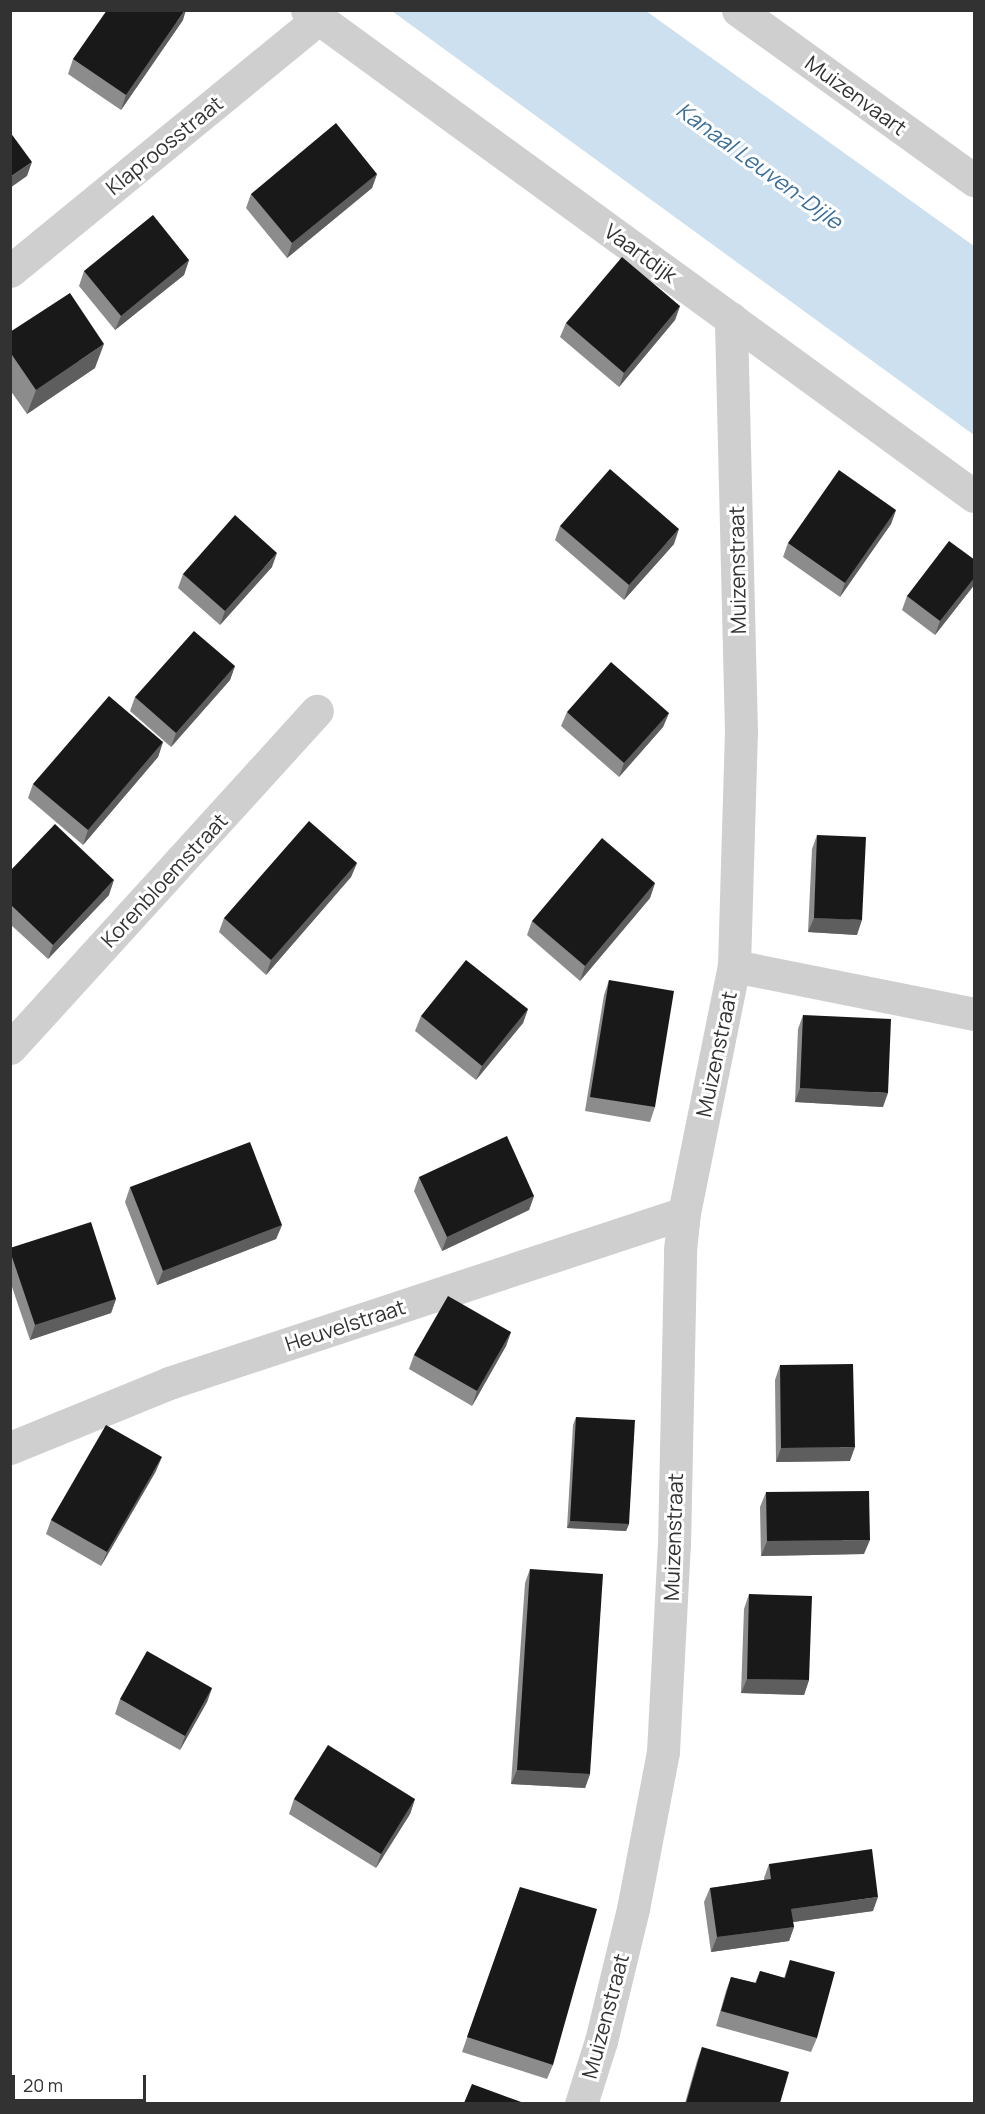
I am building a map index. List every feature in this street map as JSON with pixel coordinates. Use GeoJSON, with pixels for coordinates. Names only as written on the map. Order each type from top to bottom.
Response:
{"type":"FeatureCollection","features":[{"type":"Feature","properties":{"kind":"street","name":"Muizenvaart"},"geometry":{"type":"LineString","coordinates":[[738,10],[975,180]]}},
{"type":"Feature","properties":{"kind":"street","name":"Klaproosstraat"},"geometry":{"type":"LineString","coordinates":[[10,271],[312,15]]}},
{"type":"Feature","properties":{"kind":"street","name":"Vaartdijk"},"geometry":{"type":"LineString","coordinates":[[312,15],[975,495]]}},
{"type":"Feature","properties":{"kind":"street","name":"Muizenstraat"},"geometry":{"type":"LineString","coordinates":[[581,2103],[601,2041],[633,1909],[663,1752],[674,1545],[684,1213],[734,966],[741,732],[731,318]]}},
{"type":"Feature","properties":{"kind":"street","name":"Korenbloemstraat"},"geometry":{"type":"LineString","coordinates":[[10,1048],[317,711]]}},
{"type":"Feature","properties":{"kind":"street","name":"Muizenstraat"},"geometry":{"type":"LineString","coordinates":[[734,966],[975,1014]]}},
{"type":"Feature","properties":{"kind":"street","name":"Heuvelstraat"},"geometry":{"type":"LineString","coordinates":[[10,1448],[169,1383],[684,1213]]}},
{"type":"Feature","properties":{"kind":"water","name":"Kanaal Leuven-Dijle"},"geometry":{"type":"Polygon","coordinates":[[[392,11],[646,11],[974,246],[974,435],[392,11]]]}},
{"type":"Feature","properties":{"kind":"building"},"geometry":{"type":"Polygon","coordinates":[[[107,10],[185,10],[126,95],[73,59],[107,10]]]}},
{"type":"Feature","properties":{"kind":"building"},"geometry":{"type":"Polygon","coordinates":[[[336,123],[377,174],[292,243],[251,194],[336,123]]]}},
{"type":"Feature","properties":{"kind":"building"},"geometry":{"type":"Polygon","coordinates":[[[10,132],[32,162],[10,177],[10,132]]]}},
{"type":"Feature","properties":{"kind":"building"},"geometry":{"type":"Polygon","coordinates":[[[153,215],[189,260],[121,316],[84,271],[153,215]]]}},
{"type":"Feature","properties":{"kind":"building"},"geometry":{"type":"Polygon","coordinates":[[[622,257],[680,306],[624,373],[566,323],[622,257]]]}},
{"type":"Feature","properties":{"kind":"building"},"geometry":{"type":"Polygon","coordinates":[[[70,293],[104,344],[36,390],[10,352],[10,332],[70,293]]]}},
{"type":"Feature","properties":{"kind":"building"},"geometry":{"type":"Polygon","coordinates":[[[610,469],[679,529],[629,585],[560,526],[610,469]]]}},
{"type":"Feature","properties":{"kind":"building"},"geometry":{"type":"Polygon","coordinates":[[[839,470],[896,510],[845,583],[788,543],[839,470]]]}},
{"type":"Feature","properties":{"kind":"building"},"geometry":{"type":"Polygon","coordinates":[[[235,515],[277,553],[225,611],[183,574],[235,515]]]}},
{"type":"Feature","properties":{"kind":"building"},"geometry":{"type":"Polygon","coordinates":[[[949,541],[975,560],[975,577],[940,621],[907,596],[949,541]]]}},
{"type":"Feature","properties":{"kind":"building"},"geometry":{"type":"Polygon","coordinates":[[[194,631],[235,666],[176,733],[135,697],[194,631]]]}},
{"type":"Feature","properties":{"kind":"building"},"geometry":{"type":"Polygon","coordinates":[[[611,662],[669,713],[624,763],[567,712],[611,662]]]}},
{"type":"Feature","properties":{"kind":"building"},"geometry":{"type":"Polygon","coordinates":[[[109,696],[163,742],[88,830],[33,784],[109,696]]]}},
{"type":"Feature","properties":{"kind":"building"},"geometry":{"type":"Polygon","coordinates":[[[309,821],[357,863],[271,960],[224,918],[309,821]]]}},
{"type":"Feature","properties":{"kind":"building"},"geometry":{"type":"Polygon","coordinates":[[[55,824],[114,880],[53,945],[10,904],[10,871],[55,824]]]}},
{"type":"Feature","properties":{"kind":"building"},"geometry":{"type":"Polygon","coordinates":[[[817,835],[866,837],[862,920],[814,918],[817,835]]]}},
{"type":"Feature","properties":{"kind":"building"},"geometry":{"type":"Polygon","coordinates":[[[602,838],[655,883],[585,966],[532,921],[602,838]]]}},
{"type":"Feature","properties":{"kind":"building"},"geometry":{"type":"Polygon","coordinates":[[[466,960],[528,1009],[482,1066],[421,1016],[466,960]]]}},
{"type":"Feature","properties":{"kind":"building"},"geometry":{"type":"Polygon","coordinates":[[[609,980],[674,991],[655,1107],[590,1097],[609,980]]]}},
{"type":"Feature","properties":{"kind":"building"},"geometry":{"type":"Polygon","coordinates":[[[803,1015],[891,1019],[888,1093],[800,1088],[803,1015]]]}},
{"type":"Feature","properties":{"kind":"building"},"geometry":{"type":"Polygon","coordinates":[[[507,1136],[534,1196],[447,1237],[419,1177],[507,1136]]]}},
{"type":"Feature","properties":{"kind":"building"},"geometry":{"type":"Polygon","coordinates":[[[250,1142],[282,1225],[163,1271],[130,1187],[250,1142]]]}},
{"type":"Feature","properties":{"kind":"building"},"geometry":{"type":"Polygon","coordinates":[[[91,1222],[116,1299],[35,1325],[10,1248],[91,1222]]]}},
{"type":"Feature","properties":{"kind":"building"},"geometry":{"type":"Polygon","coordinates":[[[448,1296],[511,1332],[477,1391],[414,1355],[448,1296]]]}},
{"type":"Feature","properties":{"kind":"building"},"geometry":{"type":"Polygon","coordinates":[[[853,1364],[855,1447],[781,1448],[780,1365],[853,1364]]]}},
{"type":"Feature","properties":{"kind":"building"},"geometry":{"type":"Polygon","coordinates":[[[576,1417],[635,1420],[629,1524],[570,1521],[576,1417]]]}},
{"type":"Feature","properties":{"kind":"building"},"geometry":{"type":"Polygon","coordinates":[[[106,1425],[162,1457],[107,1552],[51,1520],[106,1425]]]}},
{"type":"Feature","properties":{"kind":"building"},"geometry":{"type":"Polygon","coordinates":[[[869,1491],[870,1540],[767,1541],[766,1492],[869,1491]]]}},
{"type":"Feature","properties":{"kind":"building"},"geometry":{"type":"Polygon","coordinates":[[[530,1569],[603,1574],[590,1774],[517,1770],[530,1569]]]}},
{"type":"Feature","properties":{"kind":"building"},"geometry":{"type":"Polygon","coordinates":[[[749,1594],[812,1596],[809,1680],[747,1679],[749,1594]]]}},
{"type":"Feature","properties":{"kind":"building"},"geometry":{"type":"Polygon","coordinates":[[[147,1651],[212,1688],[185,1736],[120,1699],[147,1651]]]}},
{"type":"Feature","properties":{"kind":"building"},"geometry":{"type":"Polygon","coordinates":[[[328,1745],[415,1799],[381,1854],[294,1799],[328,1745]]]}},
{"type":"Feature","properties":{"kind":"building"},"geometry":{"type":"Polygon","coordinates":[[[872,1849],[878,1897],[791,1909],[794,1927],[717,1937],[710,1888],[771,1879],[769,1864],[872,1849]]]}},
{"type":"Feature","properties":{"kind":"building"},"geometry":{"type":"Polygon","coordinates":[[[520,1887],[597,1909],[553,2065],[467,2037],[520,1887]]]}},
{"type":"Feature","properties":{"kind":"building"},"geometry":{"type":"Polygon","coordinates":[[[790,1960],[835,1972],[817,2038],[721,2011],[731,1977],[756,1983],[760,1971],[785,1978],[790,1960]]]}},
{"type":"Feature","properties":{"kind":"building"},"geometry":{"type":"Polygon","coordinates":[[[702,2047],[789,2072],[780,2103],[686,2103],[702,2047]]]}},
{"type":"Feature","properties":{"kind":"building"},"geometry":{"type":"Polygon","coordinates":[[[472,2084],[524,2103],[464,2103],[472,2084]]]}}]}
